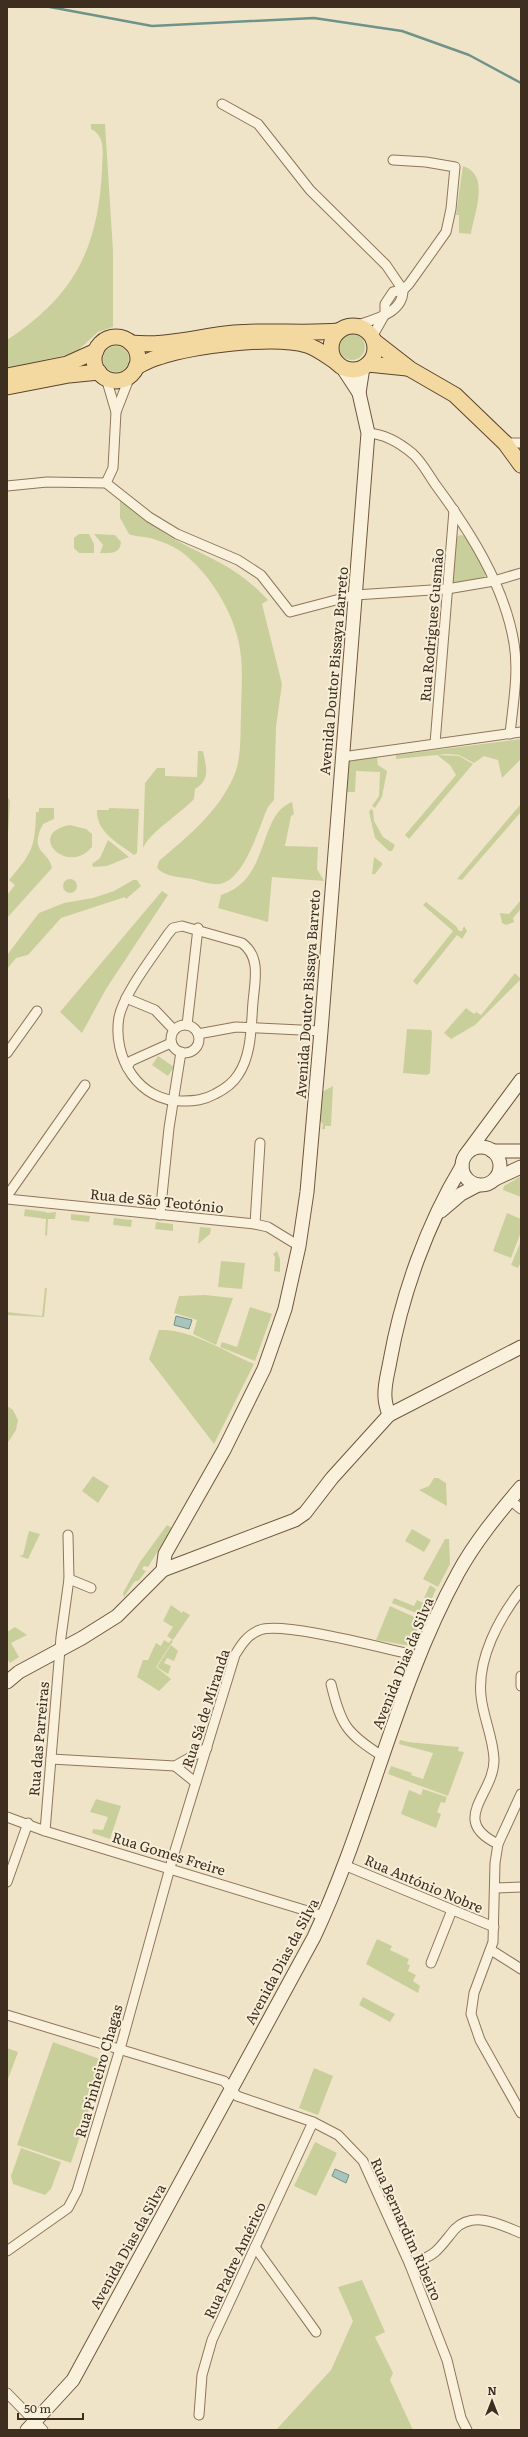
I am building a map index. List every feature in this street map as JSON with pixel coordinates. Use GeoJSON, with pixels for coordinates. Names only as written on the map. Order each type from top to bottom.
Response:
{"type":"FeatureCollection","features":[{"type":"Feature","properties":{"kind":"main road"},"geometry":{"type":"LineString","coordinates":[[102,375],[94,362],[96,351],[104,340],[111,338],[118,337],[131,343],[151,346],[209,336],[254,332],[318,333],[339,331],[355,326],[362,328],[373,339],[410,369],[455,395],[505,443],[521,465]]}},
{"type":"Feature","properties":{"kind":"main road"},"geometry":{"type":"LineString","coordinates":[[339,331],[334,336],[331,349],[339,364]]}},
{"type":"Feature","properties":{"kind":"main road"},"geometry":{"type":"LineString","coordinates":[[365,365],[374,353],[373,339]]}},
{"type":"Feature","properties":{"kind":"main road"},"geometry":{"type":"LineString","coordinates":[[7,387],[69,375],[102,375],[120,380],[158,357],[174,353],[260,342],[307,345],[349,370],[365,365],[410,369]]}},
{"type":"Feature","properties":{"kind":"main road"},"geometry":{"type":"LineString","coordinates":[[131,343],[137,354],[133,371]]}},
{"type":"Feature","properties":{"kind":"main road"},"geometry":{"type":"LineString","coordinates":[[7,376],[67,364],[96,351]]}},
{"type":"Feature","properties":{"kind":"street"},"geometry":{"type":"LineString","coordinates":[[222,104],[258,124],[310,190],[386,265],[403,290]]}},
{"type":"Feature","properties":{"kind":"street"},"geometry":{"type":"LineString","coordinates":[[373,339],[385,314],[385,304],[393,292],[403,290],[446,232],[451,209],[455,167],[426,162],[393,160]]}},
{"type":"Feature","properties":{"kind":"street"},"geometry":{"type":"LineString","coordinates":[[355,326],[385,314]]}},
{"type":"Feature","properties":{"kind":"street","name":"Avenida Doutor Bissaya Barreto"},"geometry":{"type":"LineString","coordinates":[[163,1570],[164,1554],[210,1474],[264,1369],[285,1309],[299,1246],[307,1192],[368,433],[359,393],[339,364]]}},
{"type":"Feature","properties":{"kind":"street","name":"Avenida Doutor Bissaya Barreto"},"geometry":{"type":"LineString","coordinates":[[359,393],[365,365]]}},
{"type":"Feature","properties":{"kind":"street"},"geometry":{"type":"LineString","coordinates":[[106,483],[113,468],[116,412],[133,371]]}},
{"type":"Feature","properties":{"kind":"street"},"geometry":{"type":"LineString","coordinates":[[102,375],[116,412]]}},
{"type":"Feature","properties":{"kind":"street"},"geometry":{"type":"LineString","coordinates":[[368,433],[382,433],[414,455],[470,533],[494,581],[506,611],[514,643],[516,680],[510,734]]}},
{"type":"Feature","properties":{"kind":"street"},"geometry":{"type":"LineString","coordinates":[[505,443],[521,443]]}},
{"type":"Feature","properties":{"kind":"street"},"geometry":{"type":"LineString","coordinates":[[7,486],[47,482],[106,483],[149,517],[177,534],[238,560],[261,576],[290,612],[355,595],[447,589],[494,581],[521,573]]}},
{"type":"Feature","properties":{"kind":"street","name":"Rua Rodrigues Gusmão"},"geometry":{"type":"LineString","coordinates":[[435,743],[454,510]]}},
{"type":"Feature","properties":{"kind":"street"},"geometry":{"type":"LineString","coordinates":[[342,757],[521,732]]}},
{"type":"Feature","properties":{"kind":"street"},"geometry":{"type":"LineString","coordinates":[[182,926],[198,928],[238,941],[248,948],[252,954],[256,963],[251,1026],[244,1065],[238,1076],[224,1089],[209,1098],[199,1101],[173,1101],[152,1094],[140,1085],[122,1059],[118,1036],[120,1016],[126,998],[173,928],[182,926]]}},
{"type":"Feature","properties":{"kind":"street"},"geometry":{"type":"LineString","coordinates":[[188,1025],[198,928]]}},
{"type":"Feature","properties":{"kind":"street"},"geometry":{"type":"LineString","coordinates":[[126,998],[155,1010],[174,1030]]}},
{"type":"Feature","properties":{"kind":"street"},"geometry":{"type":"LineString","coordinates":[[7,1053],[37,1011]]}},
{"type":"Feature","properties":{"kind":"street"},"geometry":{"type":"LineString","coordinates":[[188,1025],[198,1034],[199,1040],[193,1050],[181,1052],[175,1049],[171,1043],[174,1030],[180,1026],[188,1025]]}},
{"type":"Feature","properties":{"kind":"street"},"geometry":{"type":"LineString","coordinates":[[198,1034],[214,1029],[251,1026],[321,1031]]}},
{"type":"Feature","properties":{"kind":"street"},"geometry":{"type":"LineString","coordinates":[[127,1067],[131,1061],[171,1043]]}},
{"type":"Feature","properties":{"kind":"street"},"geometry":{"type":"LineString","coordinates":[[160,1215],[169,1128],[181,1052]]}},
{"type":"Feature","properties":{"kind":"street"},"geometry":{"type":"LineString","coordinates":[[389,1415],[384,1398],[394,1340],[419,1258],[438,1213],[464,1160],[487,1124],[521,1080]]}},
{"type":"Feature","properties":{"kind":"street"},"geometry":{"type":"LineString","coordinates":[[7,1196],[85,1085]]}},
{"type":"Feature","properties":{"kind":"street"},"geometry":{"type":"LineString","coordinates":[[487,1124],[489,1150],[499,1161],[498,1174],[495,1179]]}},
{"type":"Feature","properties":{"kind":"street"},"geometry":{"type":"LineString","coordinates":[[255,1224],[260,1143]]}},
{"type":"Feature","properties":{"kind":"street"},"geometry":{"type":"LineString","coordinates":[[478,1185],[465,1176],[464,1160],[475,1148],[521,1151]]}},
{"type":"Feature","properties":{"kind":"street"},"geometry":{"type":"LineString","coordinates":[[438,1213],[462,1194],[478,1185],[490,1183],[495,1179],[521,1167]]}},
{"type":"Feature","properties":{"kind":"street","name":"Rua de São Teotónio"},"geometry":{"type":"LineString","coordinates":[[7,1199],[255,1224],[268,1227],[299,1246]]}},
{"type":"Feature","properties":{"kind":"street"},"geometry":{"type":"LineString","coordinates":[[7,1682],[19,1672],[60,1650],[117,1616],[163,1570],[295,1520],[304,1513],[336,1473],[389,1415],[521,1347]]}},
{"type":"Feature","properties":{"kind":"street","name":"Avenida Dias da Silva"},"geometry":{"type":"LineString","coordinates":[[35,2428],[73,2380],[324,1916],[419,1656],[459,1572],[480,1540],[521,1487]]}},
{"type":"Feature","properties":{"kind":"street"},"geometry":{"type":"LineString","coordinates":[[510,1500],[521,1509]]}},
{"type":"Feature","properties":{"kind":"street","name":"Rua das Parreiras"},"geometry":{"type":"LineString","coordinates":[[45,1831],[60,1650],[69,1579],[68,1535]]}},
{"type":"Feature","properties":{"kind":"street"},"geometry":{"type":"LineString","coordinates":[[69,1579],[91,1588]]}},
{"type":"Feature","properties":{"kind":"street"},"geometry":{"type":"LineString","coordinates":[[498,1844],[480,1833],[474,1820],[475,1810],[493,1773],[494,1758],[481,1696],[482,1670],[492,1638],[509,1605],[521,1590]]}},
{"type":"Feature","properties":{"kind":"street","name":"Rua Sá de Miranda"},"geometry":{"type":"LineString","coordinates":[[169,1867],[235,1655],[245,1640],[260,1630],[289,1629],[419,1656]]}},
{"type":"Feature","properties":{"kind":"street"},"geometry":{"type":"LineString","coordinates":[[521,1676],[521,1686]]}},
{"type":"Feature","properties":{"kind":"street"},"geometry":{"type":"LineString","coordinates":[[331,1684],[338,1713],[348,1731],[382,1756]]}},
{"type":"Feature","properties":{"kind":"street"},"geometry":{"type":"LineString","coordinates":[[51,1759],[175,1766],[207,1748]]}},
{"type":"Feature","properties":{"kind":"street"},"geometry":{"type":"LineString","coordinates":[[175,1766],[195,1782]]}},
{"type":"Feature","properties":{"kind":"street"},"geometry":{"type":"LineString","coordinates":[[521,1794],[498,1844],[494,1863],[494,1927],[491,1950],[474,1993],[472,2014],[474,2026],[521,2113]]}},
{"type":"Feature","properties":{"kind":"street","name":"Rua Gomes Freire"},"geometry":{"type":"LineString","coordinates":[[7,1817],[28,1823],[45,1831],[169,1867],[324,1916]]}},
{"type":"Feature","properties":{"kind":"street"},"geometry":{"type":"LineString","coordinates":[[7,1882],[28,1823]]}},
{"type":"Feature","properties":{"kind":"street","name":"Rua António Nobre"},"geometry":{"type":"LineString","coordinates":[[344,1864],[494,1927]]}},
{"type":"Feature","properties":{"kind":"street","name":"Rua Pinheiro Chagas"},"geometry":{"type":"LineString","coordinates":[[7,2251],[68,2208],[78,2191],[120,2049],[169,1867]]}},
{"type":"Feature","properties":{"kind":"street"},"geometry":{"type":"LineString","coordinates":[[495,1888],[521,1887]]}},
{"type":"Feature","properties":{"kind":"street"},"geometry":{"type":"LineString","coordinates":[[430,1963],[452,1910]]}},
{"type":"Feature","properties":{"kind":"street"},"geometry":{"type":"LineString","coordinates":[[491,1950],[521,1968]]}},
{"type":"Feature","properties":{"kind":"street","name":"Rua Bernardim Ribeiro"},"geometry":{"type":"LineString","coordinates":[[7,2015],[224,2081],[237,2096],[313,2122],[338,2135],[363,2161],[410,2265],[447,2360],[461,2418],[467,2430]]}},
{"type":"Feature","properties":{"kind":"street","name":"Rua Padre Américo"},"geometry":{"type":"LineString","coordinates":[[199,2415],[202,2375],[212,2340],[313,2122]]}},
{"type":"Feature","properties":{"kind":"street"},"geometry":{"type":"LineString","coordinates":[[410,2265],[434,2253],[456,2228],[466,2222],[479,2219],[492,2222],[521,2233]]}},
{"type":"Feature","properties":{"kind":"street"},"geometry":{"type":"LineString","coordinates":[[255,2247],[316,2332]]}},
{"type":"Feature","properties":{"kind":"street"},"geometry":{"type":"LineString","coordinates":[[7,2394],[35,2428]]}},
{"type":"Feature","properties":{"kind":"green space"},"geometry":{"type":"Polygon","coordinates":[[[91,124],[105,124],[113,251],[113,327],[98,332],[75,353],[7,368],[7,340],[50,306],[65,288],[78,268],[88,247],[95,224],[100,198],[103,153],[102,142],[96,132],[91,129],[91,124]]]}},
{"type":"Feature","properties":{"kind":"green space"},"geometry":{"type":"Polygon","coordinates":[[[463,166],[472,171],[479,186],[479,196],[471,234],[459,233],[459,215],[456,215],[463,166]]]}},
{"type":"Feature","properties":{"kind":"green space"},"geometry":{"type":"Polygon","coordinates":[[[352,334],[361,338],[365,347],[361,356],[352,360],[343,356],[339,347],[343,338],[352,334]]]}},
{"type":"Feature","properties":{"kind":"green space"},"geometry":{"type":"Polygon","coordinates":[[[116,346],[125,350],[129,359],[125,368],[116,372],[107,368],[103,359],[107,350],[116,346]]]}},
{"type":"Feature","properties":{"kind":"green space"},"geometry":{"type":"Polygon","coordinates":[[[120,500],[167,535],[220,563],[244,578],[268,600],[262,604],[282,684],[276,727],[274,800],[268,807],[250,852],[243,864],[228,880],[219,884],[173,876],[160,871],[157,868],[159,861],[191,833],[219,802],[236,771],[240,747],[242,686],[242,664],[239,643],[229,614],[214,586],[194,563],[176,548],[154,539],[129,534],[120,518],[120,500]]]}},
{"type":"Feature","properties":{"kind":"green space"},"geometry":{"type":"Polygon","coordinates":[[[79,534],[89,534],[94,544],[94,553],[79,553],[74,548],[74,538],[79,534]]]}},
{"type":"Feature","properties":{"kind":"green space"},"geometry":{"type":"Polygon","coordinates":[[[94,534],[115,535],[121,542],[119,549],[114,552],[100,553],[103,545],[94,534]]]}},
{"type":"Feature","properties":{"kind":"green space"},"geometry":{"type":"Polygon","coordinates":[[[460,535],[467,536],[486,574],[484,578],[455,584],[451,581],[455,538],[460,535]]]}},
{"type":"Feature","properties":{"kind":"green space"},"geometry":{"type":"Polygon","coordinates":[[[521,739],[521,759],[502,778],[498,760],[484,756],[474,763],[459,755],[447,754],[396,759],[396,755],[521,739]]]}},
{"type":"Feature","properties":{"kind":"green space"},"geometry":{"type":"Polygon","coordinates":[[[198,751],[203,751],[206,772],[203,781],[195,789],[194,799],[158,830],[146,842],[143,848],[145,783],[157,768],[165,768],[165,776],[197,777],[198,751]]]}},
{"type":"Feature","properties":{"kind":"green space"},"geometry":{"type":"Polygon","coordinates":[[[437,755],[459,756],[473,764],[409,839],[405,835],[456,775],[450,765],[437,755]]]}},
{"type":"Feature","properties":{"kind":"green space"},"geometry":{"type":"Polygon","coordinates":[[[377,757],[378,765],[387,771],[382,797],[375,808],[372,806],[379,796],[380,772],[356,771],[355,792],[346,792],[349,761],[377,757]]]}},
{"type":"Feature","properties":{"kind":"green space"},"geometry":{"type":"Polygon","coordinates":[[[7,796],[10,801],[7,851],[7,796]]]}},
{"type":"Feature","properties":{"kind":"green space"},"geometry":{"type":"Polygon","coordinates":[[[292,802],[294,814],[291,816],[285,846],[318,847],[317,869],[324,881],[272,877],[268,922],[218,908],[221,895],[237,887],[248,876],[256,862],[273,820],[281,809],[292,802]]]}},
{"type":"Feature","properties":{"kind":"green space"},"geometry":{"type":"Polygon","coordinates":[[[520,805],[521,812],[462,880],[457,879],[520,805]]]}},
{"type":"Feature","properties":{"kind":"green space"},"geometry":{"type":"Polygon","coordinates":[[[39,808],[54,808],[54,819],[43,824],[39,833],[38,841],[38,846],[50,862],[52,868],[7,918],[7,895],[15,885],[9,880],[23,863],[31,849],[35,834],[36,812],[39,812],[39,808]]]}},
{"type":"Feature","properties":{"kind":"green space"},"geometry":{"type":"Polygon","coordinates":[[[109,808],[139,809],[137,853],[134,855],[109,836],[100,825],[97,810],[109,810],[109,808]]]}},
{"type":"Feature","properties":{"kind":"green space"},"geometry":{"type":"Polygon","coordinates":[[[371,809],[373,810],[374,821],[383,837],[395,845],[392,851],[389,851],[375,838],[369,812],[371,809]]]}},
{"type":"Feature","properties":{"kind":"green space"},"geometry":{"type":"Polygon","coordinates":[[[70,825],[86,829],[92,834],[92,847],[82,855],[72,857],[62,855],[55,850],[51,843],[51,836],[57,829],[70,825]]]}},
{"type":"Feature","properties":{"kind":"green space"},"geometry":{"type":"Polygon","coordinates":[[[108,840],[129,857],[107,866],[93,867],[92,864],[100,858],[108,840]]]}},
{"type":"Feature","properties":{"kind":"green space"},"geometry":{"type":"Polygon","coordinates":[[[374,857],[382,863],[382,865],[375,874],[372,874],[374,857]]]}},
{"type":"Feature","properties":{"kind":"green space"},"geometry":{"type":"Polygon","coordinates":[[[67,879],[73,879],[77,883],[77,889],[73,893],[67,893],[63,889],[63,883],[67,879]]]}},
{"type":"Feature","properties":{"kind":"green space"},"geometry":{"type":"Polygon","coordinates":[[[133,880],[137,880],[141,886],[126,899],[125,897],[61,918],[28,955],[16,958],[7,969],[7,955],[39,913],[64,903],[93,898],[114,891],[133,880]]]}},
{"type":"Feature","properties":{"kind":"green space"},"geometry":{"type":"Polygon","coordinates":[[[162,891],[168,895],[106,989],[82,1033],[60,1012],[162,891]]]}},
{"type":"Feature","properties":{"kind":"green space"},"geometry":{"type":"Polygon","coordinates":[[[521,900],[521,909],[513,918],[514,922],[506,925],[502,923],[500,913],[509,914],[521,900]]]}},
{"type":"Feature","properties":{"kind":"green space"},"geometry":{"type":"Polygon","coordinates":[[[426,902],[456,926],[459,931],[462,931],[464,926],[467,931],[462,939],[457,935],[417,985],[413,981],[453,931],[423,905],[426,902]]]}},
{"type":"Feature","properties":{"kind":"green space"},"geometry":{"type":"Polygon","coordinates":[[[515,973],[521,979],[475,1025],[451,1039],[444,1033],[466,1008],[474,1014],[476,1012],[481,1015],[515,973]]]}},
{"type":"Feature","properties":{"kind":"green space"},"geometry":{"type":"Polygon","coordinates":[[[407,1029],[431,1030],[430,1073],[427,1075],[403,1073],[407,1029]]]}},
{"type":"Feature","properties":{"kind":"green space"},"geometry":{"type":"Polygon","coordinates":[[[158,1056],[174,1067],[168,1076],[152,1065],[158,1056]]]}},
{"type":"Feature","properties":{"kind":"green space"},"geometry":{"type":"Polygon","coordinates":[[[333,1086],[331,1126],[325,1126],[325,1129],[322,1129],[323,1124],[320,1121],[322,1092],[333,1086]]]}},
{"type":"Feature","properties":{"kind":"green space"},"geometry":{"type":"Polygon","coordinates":[[[521,1176],[521,1197],[503,1190],[504,1186],[521,1176]]]}},
{"type":"Feature","properties":{"kind":"green space"},"geometry":{"type":"Polygon","coordinates":[[[25,1209],[46,1213],[56,1212],[55,1219],[48,1219],[47,1236],[45,1235],[46,1219],[24,1216],[25,1209]]]}},
{"type":"Feature","properties":{"kind":"green space"},"geometry":{"type":"Polygon","coordinates":[[[507,1213],[521,1219],[521,1232],[511,1258],[493,1251],[507,1213]]]}},
{"type":"Feature","properties":{"kind":"green space"},"geometry":{"type":"Polygon","coordinates":[[[71,1214],[90,1216],[89,1222],[71,1220],[71,1214]]]}},
{"type":"Feature","properties":{"kind":"green space"},"geometry":{"type":"Polygon","coordinates":[[[114,1218],[132,1220],[131,1227],[113,1225],[114,1218]]]}},
{"type":"Feature","properties":{"kind":"green space"},"geometry":{"type":"Polygon","coordinates":[[[156,1222],[173,1224],[173,1231],[155,1229],[156,1222]]]}},
{"type":"Feature","properties":{"kind":"green space"},"geometry":{"type":"Polygon","coordinates":[[[200,1227],[211,1228],[210,1234],[198,1244],[200,1227]]]}},
{"type":"Feature","properties":{"kind":"green space"},"geometry":{"type":"Polygon","coordinates":[[[521,1241],[521,1262],[518,1268],[511,1265],[521,1241]]]}},
{"type":"Feature","properties":{"kind":"green space"},"geometry":{"type":"Polygon","coordinates":[[[277,1251],[280,1259],[280,1272],[274,1271],[275,1257],[273,1254],[277,1251]]]}},
{"type":"Feature","properties":{"kind":"green space"},"geometry":{"type":"Polygon","coordinates":[[[221,1261],[245,1263],[242,1289],[218,1287],[221,1261]]]}},
{"type":"Feature","properties":{"kind":"green space"},"geometry":{"type":"Polygon","coordinates":[[[45,1288],[47,1288],[44,1317],[7,1315],[7,1312],[42,1316],[45,1288]]]}},
{"type":"Feature","properties":{"kind":"green space"},"geometry":{"type":"Polygon","coordinates":[[[205,1295],[233,1298],[216,1345],[193,1334],[197,1320],[174,1313],[179,1296],[205,1295]]]}},
{"type":"Feature","properties":{"kind":"green space"},"geometry":{"type":"Polygon","coordinates":[[[250,1307],[272,1314],[255,1361],[220,1347],[222,1342],[237,1347],[250,1307]]]}},
{"type":"Feature","properties":{"kind":"green space"},"geometry":{"type":"Polygon","coordinates":[[[159,1330],[171,1330],[195,1337],[254,1364],[214,1444],[149,1359],[159,1330]]]}},
{"type":"Feature","properties":{"kind":"green space"},"geometry":{"type":"Polygon","coordinates":[[[7,1406],[13,1410],[18,1420],[16,1430],[7,1444],[7,1406]]]}},
{"type":"Feature","properties":{"kind":"green space"},"geometry":{"type":"Polygon","coordinates":[[[93,1476],[109,1486],[98,1503],[82,1491],[93,1476]]]}},
{"type":"Feature","properties":{"kind":"green space"},"geometry":{"type":"Polygon","coordinates":[[[434,1478],[438,1478],[446,1483],[447,1506],[419,1490],[429,1486],[434,1478]]]}},
{"type":"Feature","properties":{"kind":"green space"},"geometry":{"type":"Polygon","coordinates":[[[167,1525],[172,1528],[148,1567],[144,1566],[142,1569],[146,1571],[139,1580],[134,1582],[124,1597],[123,1593],[140,1562],[167,1525]]]}},
{"type":"Feature","properties":{"kind":"green space"},"geometry":{"type":"Polygon","coordinates":[[[412,1529],[431,1540],[424,1552],[405,1541],[412,1529]]]}},
{"type":"Feature","properties":{"kind":"green space"},"geometry":{"type":"Polygon","coordinates":[[[29,1531],[40,1534],[28,1559],[19,1556],[23,1555],[29,1531]]]}},
{"type":"Feature","properties":{"kind":"green space"},"geometry":{"type":"Polygon","coordinates":[[[445,1539],[449,1539],[450,1564],[438,1587],[423,1579],[445,1539]]]}},
{"type":"Feature","properties":{"kind":"green space"},"geometry":{"type":"Polygon","coordinates":[[[430,1585],[436,1589],[431,1601],[424,1598],[430,1585]]]}},
{"type":"Feature","properties":{"kind":"green space"},"geometry":{"type":"Polygon","coordinates":[[[394,1598],[414,1606],[417,1600],[426,1604],[421,1615],[392,1603],[394,1598]]]}},
{"type":"Feature","properties":{"kind":"green space"},"geometry":{"type":"Polygon","coordinates":[[[171,1605],[182,1613],[183,1611],[190,1615],[173,1640],[167,1636],[173,1627],[163,1621],[171,1605]]]}},
{"type":"Feature","properties":{"kind":"green space"},"geometry":{"type":"Polygon","coordinates":[[[390,1606],[421,1620],[411,1646],[376,1640],[390,1606]]]}},
{"type":"Feature","properties":{"kind":"green space"},"geometry":{"type":"Polygon","coordinates":[[[15,1627],[27,1635],[11,1643],[19,1657],[10,1663],[7,1659],[7,1632],[15,1627]]]}},
{"type":"Feature","properties":{"kind":"green space"},"geometry":{"type":"Polygon","coordinates":[[[164,1640],[169,1643],[171,1640],[173,1641],[156,1667],[171,1679],[159,1691],[137,1677],[143,1660],[148,1660],[156,1643],[161,1646],[164,1640]]]}},
{"type":"Feature","properties":{"kind":"green space"},"geometry":{"type":"Polygon","coordinates":[[[171,1645],[178,1651],[174,1661],[167,1658],[164,1663],[171,1666],[168,1674],[157,1667],[171,1645]]]}},
{"type":"Feature","properties":{"kind":"green space"},"geometry":{"type":"Polygon","coordinates":[[[400,1740],[459,1747],[458,1751],[464,1752],[448,1796],[388,1774],[391,1766],[412,1773],[411,1775],[423,1779],[433,1753],[399,1744],[400,1740]]]}},
{"type":"Feature","properties":{"kind":"green space"},"geometry":{"type":"Polygon","coordinates":[[[423,1789],[447,1797],[445,1803],[441,1802],[437,1812],[441,1814],[436,1828],[401,1814],[409,1790],[421,1795],[423,1789]]]}},
{"type":"Feature","properties":{"kind":"green space"},"geometry":{"type":"Polygon","coordinates":[[[96,1799],[121,1806],[110,1839],[92,1833],[93,1829],[103,1830],[108,1817],[90,1812],[96,1799]]]}},
{"type":"Feature","properties":{"kind":"green space"},"geometry":{"type":"Polygon","coordinates":[[[377,1939],[392,1946],[390,1950],[409,1959],[407,1964],[410,1965],[408,1971],[416,1975],[413,1981],[420,1986],[418,1993],[366,1964],[377,1939]]]}},
{"type":"Feature","properties":{"kind":"green space"},"geometry":{"type":"Polygon","coordinates":[[[363,1997],[395,2014],[390,2022],[359,2005],[363,1997]]]}},
{"type":"Feature","properties":{"kind":"green space"},"geometry":{"type":"Polygon","coordinates":[[[53,2042],[105,2061],[71,2163],[17,2145],[53,2042]]]}},
{"type":"Feature","properties":{"kind":"green space"},"geometry":{"type":"Polygon","coordinates":[[[7,2048],[18,2052],[7,2082],[7,2048]]]}},
{"type":"Feature","properties":{"kind":"green space"},"geometry":{"type":"Polygon","coordinates":[[[314,2068],[333,2076],[318,2115],[299,2108],[314,2068]]]}},
{"type":"Feature","properties":{"kind":"green space"},"geometry":{"type":"Polygon","coordinates":[[[315,2142],[337,2153],[316,2196],[294,2186],[315,2142]]]}},
{"type":"Feature","properties":{"kind":"green space"},"geometry":{"type":"Polygon","coordinates":[[[21,2148],[61,2162],[51,2189],[45,2195],[13,2184],[11,2176],[21,2148]]]}},
{"type":"Feature","properties":{"kind":"green space"},"geometry":{"type":"Polygon","coordinates":[[[362,2280],[385,2332],[375,2337],[393,2373],[390,2380],[413,2430],[276,2430],[331,2370],[353,2321],[338,2287],[362,2280]]]}},
{"type":"Feature","properties":{"kind":"water"},"geometry":{"type":"Polygon","coordinates":[[[176,1316],[192,1320],[189,1329],[174,1325],[176,1316]]]}},
{"type":"Feature","properties":{"kind":"water"},"geometry":{"type":"Polygon","coordinates":[[[335,2169],[349,2175],[346,2183],[332,2176],[335,2169]]]}},
{"type":"Feature","properties":{"kind":"waterway"},"geometry":{"type":"LineString","coordinates":[[50,7],[152,26],[314,18],[402,31],[469,55],[521,83]]}}]}
